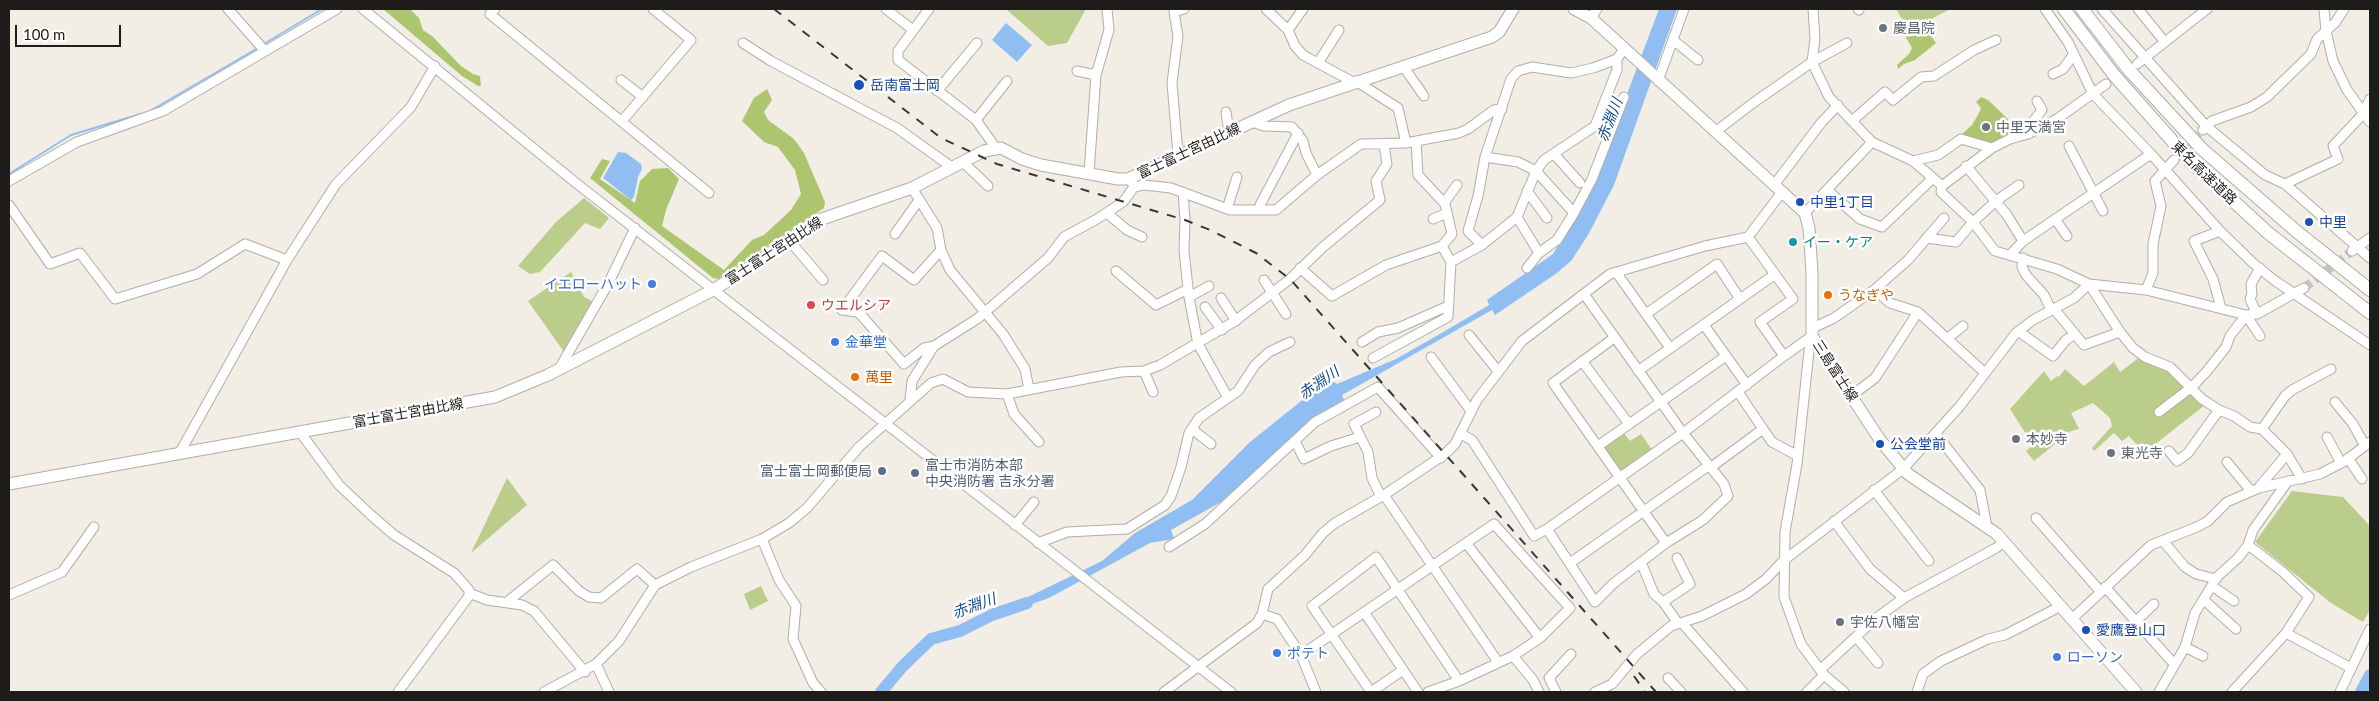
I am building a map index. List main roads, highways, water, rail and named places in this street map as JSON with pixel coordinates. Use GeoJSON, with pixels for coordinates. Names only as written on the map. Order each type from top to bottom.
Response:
{"type":"FeatureCollection","features":[{"type":"Feature","properties":{"kind":"highway","name":"東名高速道路"},"geometry":{"type":"LineString","coordinates":[[2064,9],[2114,75],[2191,162],[2268,232],[2370,313]]}},
{"type":"Feature","properties":{"kind":"highway","name":"東名高速道路"},"geometry":{"type":"LineString","coordinates":[[2082,9],[2129,70],[2202,149],[2261,202],[2370,290]]}},
{"type":"Feature","properties":{"kind":"main road","name":"富士富士宮由比線"},"geometry":{"type":"LineString","coordinates":[[9,484],[495,397],[518,389],[559,369],[713,290],[750,268],[816,221],[912,188],[995,147],[1022,160],[1041,165],[1132,182],[1178,154],[1289,105],[1492,37],[1499,32],[1513,9]]}},
{"type":"Feature","properties":{"kind":"main road"},"geometry":{"type":"LineString","coordinates":[[1574,9],[1594,13]]}},
{"type":"Feature","properties":{"kind":"main road","name":"三島富士線"},"geometry":{"type":"LineString","coordinates":[[1594,13],[1624,49],[1805,213],[1812,272],[1812,332],[1851,396],[1903,469],[1987,527],[2004,542],[2136,692]]}},
{"type":"Feature","properties":{"kind":"water"},"geometry":{"type":"Polygon","coordinates":[[[1659,9],[1677,9],[1614,185],[1588,235],[1571,261],[1557,273],[1495,315],[1492,310],[1342,395],[1344,400],[1328,409],[1221,502],[1171,530],[1174,539],[1150,543],[1049,598],[1009,612],[1028,597],[1102,561],[1135,533],[1192,500],[1250,442],[1315,390],[1334,382],[1337,384],[1396,359],[1445,331],[1489,305],[1487,300],[1553,254],[1581,206],[1611,137],[1659,9]]]}},
{"type":"Feature","properties":{"kind":"water"},"geometry":{"type":"Polygon","coordinates":[[[1006,23],[1032,45],[1017,62],[992,40],[1006,23]]]}},
{"type":"Feature","properties":{"kind":"water"},"geometry":{"type":"Polygon","coordinates":[[[618,152],[626,153],[641,164],[642,169],[638,177],[634,197],[631,200],[603,178],[618,152]]]}},
{"type":"Feature","properties":{"kind":"waterway"},"geometry":{"type":"LineString","coordinates":[[264,44],[322,9]]}},
{"type":"Feature","properties":{"kind":"waterway"},"geometry":{"type":"LineString","coordinates":[[150,111],[258,48]]}},
{"type":"Feature","properties":{"kind":"waterway"},"geometry":{"type":"LineString","coordinates":[[9,174],[71,135],[141,114]]}},
{"type":"Feature","properties":{"kind":"waterway","name":"赤淵川"},"geometry":{"type":"LineString","coordinates":[[881,692],[902,667],[931,639],[960,631],[992,615],[1027,603]]}},
{"type":"Feature","properties":{"kind":"waterway"},"geometry":{"type":"LineString","coordinates":[[2361,692],[2370,675]]}},
{"type":"Feature","properties":{"kind":"tunnel"},"geometry":{"type":"LineString","coordinates":[[2174,160],[2202,130]]}},
{"type":"Feature","properties":{"kind":"tunnel"},"geometry":{"type":"LineString","coordinates":[[2304,288],[2352,251]]}},
{"type":"Feature","properties":{"kind":"railway"},"geometry":{"type":"LineString","coordinates":[[774,9],[941,138],[997,164],[1185,220],[1210,230],[1256,253],[1290,279],[1656,692]]}},
{"type":"Feature","properties":{"kind":"railway"},"geometry":{"type":"LineString","coordinates":[[1634,676],[1645,692]]}},
{"type":"Feature","properties":{"kind":"place","name":"慶昌院"},"geometry":{"type":"Point","coordinates":[1883,28]}},
{"type":"Feature","properties":{"kind":"place","name":"岳南富士岡"},"geometry":{"type":"Point","coordinates":[859,85]}},
{"type":"Feature","properties":{"kind":"place","name":"中里天満宮"},"geometry":{"type":"Point","coordinates":[1986,127]}},
{"type":"Feature","properties":{"kind":"place","name":"中里1丁目"},"geometry":{"type":"Point","coordinates":[1800,202]}},
{"type":"Feature","properties":{"kind":"place","name":"中里"},"geometry":{"type":"Point","coordinates":[2309,222]}},
{"type":"Feature","properties":{"kind":"place","name":"イー・ケア"},"geometry":{"type":"Point","coordinates":[1793,242]}},
{"type":"Feature","properties":{"kind":"place","name":"イエローハット"},"geometry":{"type":"Point","coordinates":[652,284]}},
{"type":"Feature","properties":{"kind":"place","name":"うなぎや"},"geometry":{"type":"Point","coordinates":[1828,295]}},
{"type":"Feature","properties":{"kind":"place","name":"ウエルシア"},"geometry":{"type":"Point","coordinates":[811,305]}},
{"type":"Feature","properties":{"kind":"place","name":"金華堂"},"geometry":{"type":"Point","coordinates":[835,342]}},
{"type":"Feature","properties":{"kind":"place","name":"萬里"},"geometry":{"type":"Point","coordinates":[855,377]}},
{"type":"Feature","properties":{"kind":"place","name":"本妙寺"},"geometry":{"type":"Point","coordinates":[2016,439]}},
{"type":"Feature","properties":{"kind":"place","name":"公会堂前"},"geometry":{"type":"Point","coordinates":[1880,444]}},
{"type":"Feature","properties":{"kind":"place","name":"東光寺"},"geometry":{"type":"Point","coordinates":[2111,453]}},
{"type":"Feature","properties":{"kind":"place","name":"富士富士岡郵便局"},"geometry":{"type":"Point","coordinates":[882,471]}},
{"type":"Feature","properties":{"kind":"place","name":"富士市消防本部 中央消防署 吉永分署"},"geometry":{"type":"Point","coordinates":[915,473]}},
{"type":"Feature","properties":{"kind":"place","name":"宇佐八幡宮"},"geometry":{"type":"Point","coordinates":[1840,622]}},
{"type":"Feature","properties":{"kind":"place","name":"愛鷹登山口"},"geometry":{"type":"Point","coordinates":[2086,630]}},
{"type":"Feature","properties":{"kind":"place","name":"ポテト"},"geometry":{"type":"Point","coordinates":[1277,653]}},
{"type":"Feature","properties":{"kind":"place","name":"ローソン"},"geometry":{"type":"Point","coordinates":[2057,657]}}]}
